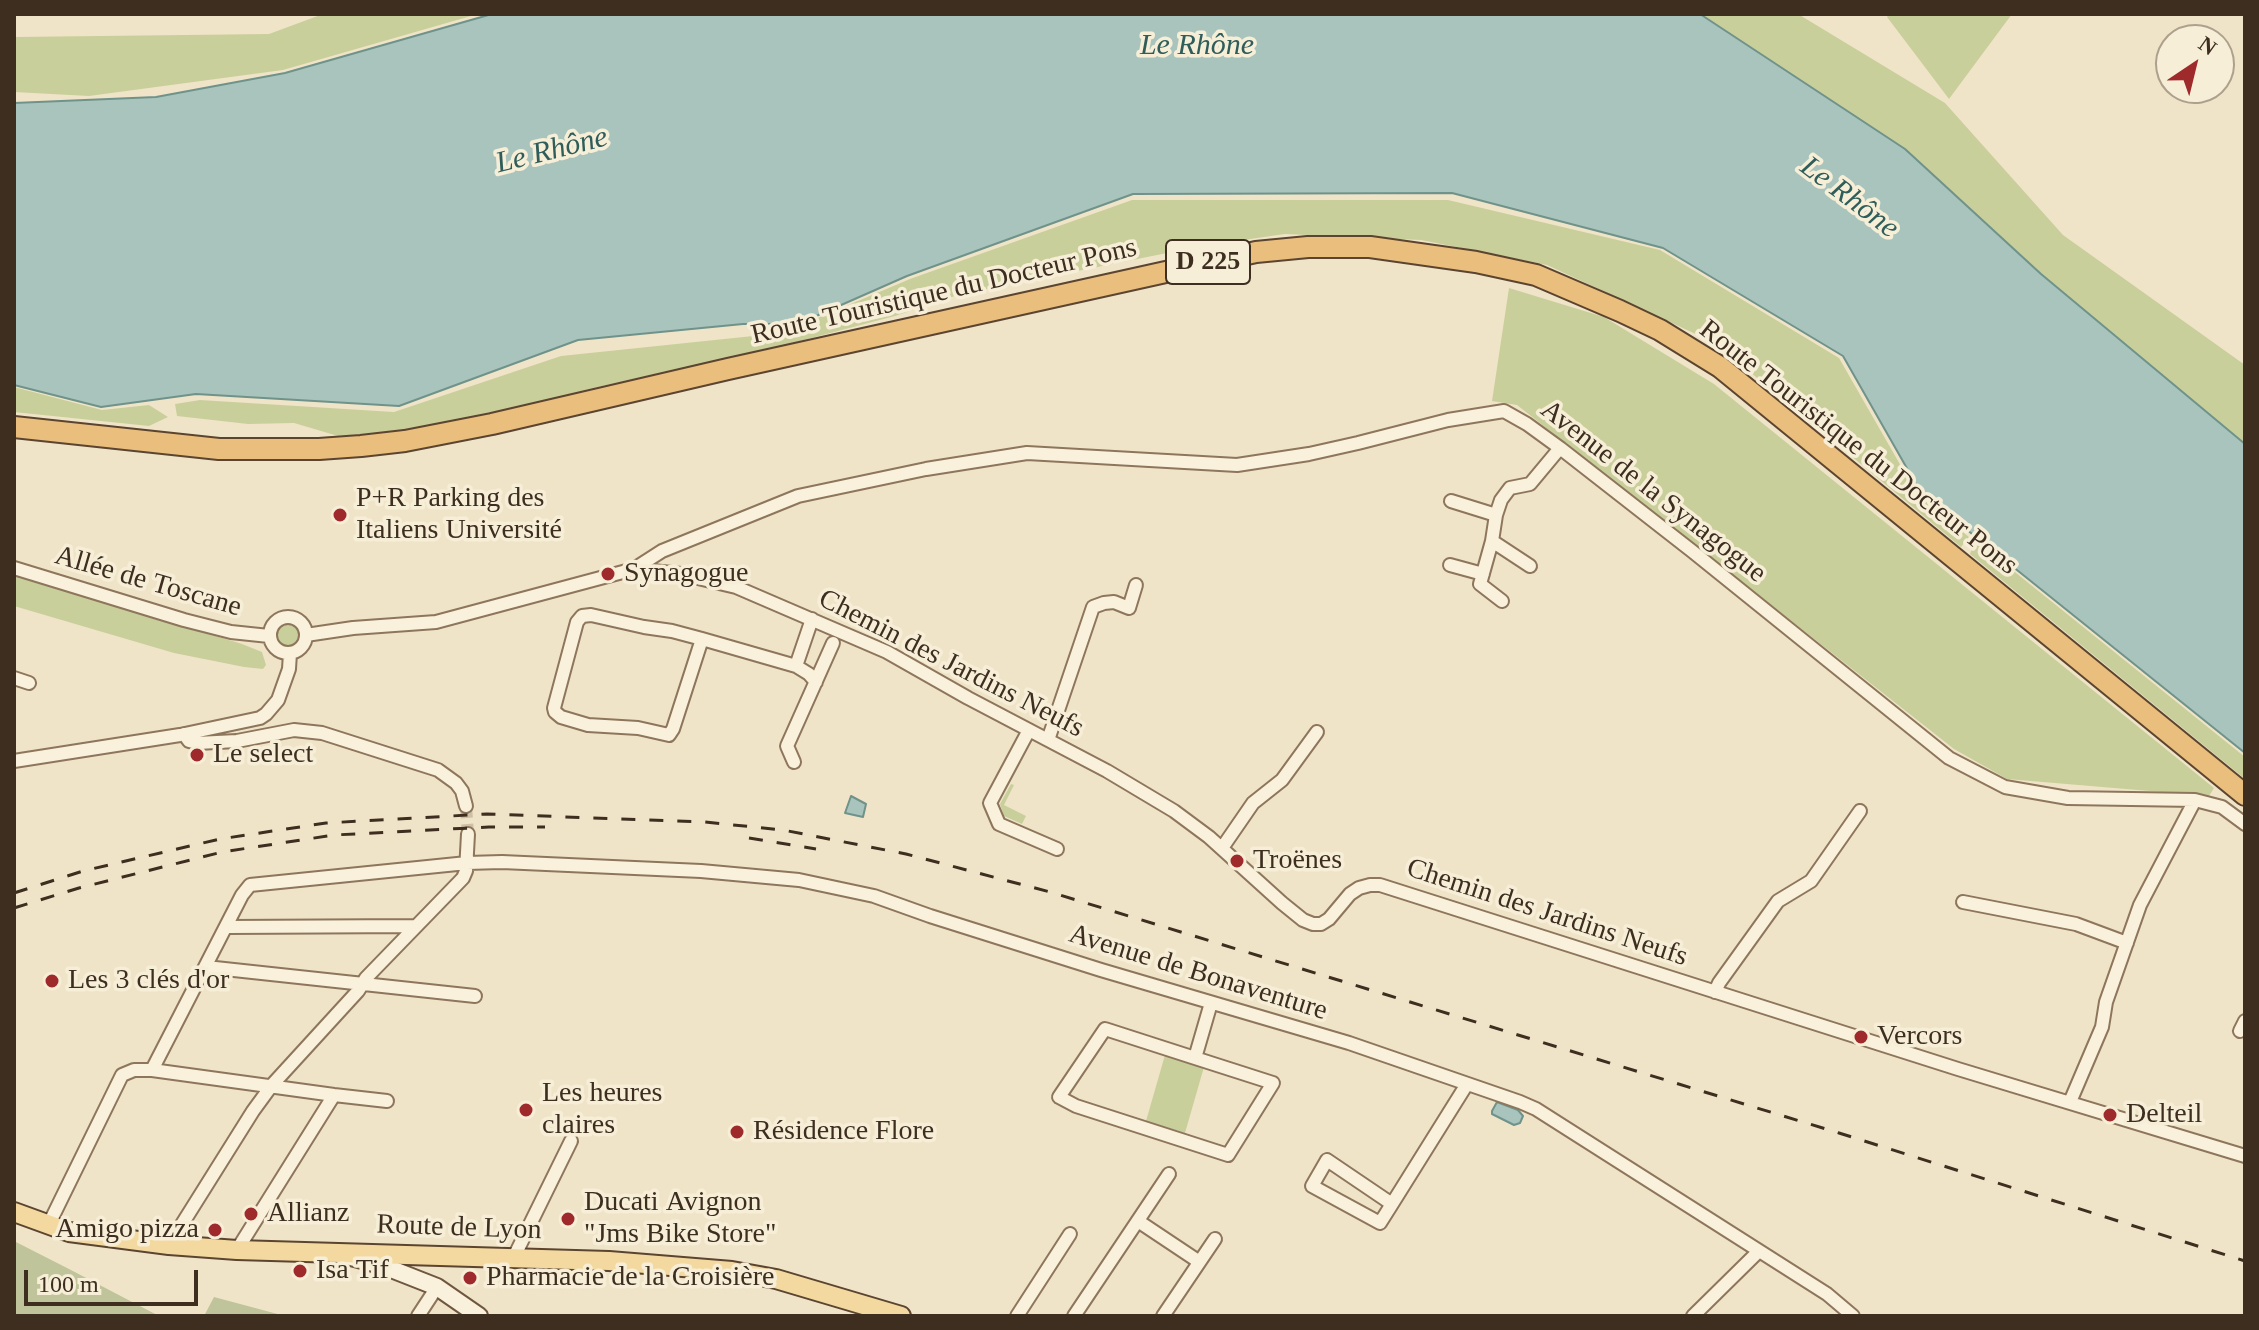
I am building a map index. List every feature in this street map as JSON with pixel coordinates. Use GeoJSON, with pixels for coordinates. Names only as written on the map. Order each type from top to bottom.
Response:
{"type":"FeatureCollection","features":[{"type":"Feature","properties":{"kind":"highway","name":"Route Touristique du Docteur Pons"},"geometry":{"type":"LineString","coordinates":[[14,427],[219,449],[361,446],[492,424],[1256,252],[1308,247],[1370,247],[1476,262],[1536,275],[1620,311],[1660,330],[1720,367],[2245,795]]}},
{"type":"Feature","properties":{"kind":"main road","name":"Route de Lyon"},"geometry":{"type":"LineString","coordinates":[[14,1212],[69,1232],[169,1245],[237,1250],[657,1263],[732,1271],[776,1279],[901,1316]]}},
{"type":"Feature","properties":{"kind":"main road"},"geometry":{"type":"LineString","coordinates":[[329,1252],[381,1265],[437,1287],[479,1316]]}},
{"type":"Feature","properties":{"kind":"main road"},"geometry":{"type":"LineString","coordinates":[[433,1255],[437,1287]]}},
{"type":"Feature","properties":{"kind":"street","name":"Avenue de la Synagogue"},"geometry":{"type":"LineString","coordinates":[[306,635],[436,622],[634,569],[662,551],[798,496],[926,469],[1027,453],[1237,465],[1309,454],[1448,420],[1504,411],[1560,448],[1949,758],[2005,787],[2068,798],[2195,800],[2222,807],[2245,824]]}},
{"type":"Feature","properties":{"kind":"street"},"geometry":{"type":"LineString","coordinates":[[1502,601],[1480,584],[1501,500],[1510,488],[1530,484],[1560,448]]}},
{"type":"Feature","properties":{"kind":"street"},"geometry":{"type":"LineString","coordinates":[[1451,501],[1496,515]]}},
{"type":"Feature","properties":{"kind":"street"},"geometry":{"type":"LineString","coordinates":[[1492,541],[1530,566]]}},
{"type":"Feature","properties":{"kind":"street"},"geometry":{"type":"LineString","coordinates":[[1450,565],[1483,574]]}},
{"type":"Feature","properties":{"kind":"street","name":"Allée de Toscane"},"geometry":{"type":"LineString","coordinates":[[14,568],[184,620],[231,632],[269,636]]}},
{"type":"Feature","properties":{"kind":"street","name":"Chemin des Jardins Neufs"},"geometry":{"type":"LineString","coordinates":[[634,569],[716,581],[887,652],[1166,805],[1222,848],[1282,903],[1313,924],[1329,919],[1359,888],[1380,885],[2245,1156]]}},
{"type":"Feature","properties":{"kind":"street"},"geometry":{"type":"LineString","coordinates":[[1048,740],[1093,607],[1114,602],[1129,608],[1136,585]]}},
{"type":"Feature","properties":{"kind":"street"},"geometry":{"type":"LineString","coordinates":[[702,639],[669,735],[638,728],[588,725],[561,717],[555,712],[577,622],[582,616],[591,615],[702,639],[796,666],[816,682]]}},
{"type":"Feature","properties":{"kind":"street"},"geometry":{"type":"LineString","coordinates":[[287,617],[300,622],[306,635],[302,647],[290,653],[274,647],[269,636],[275,621],[287,617]]}},
{"type":"Feature","properties":{"kind":"street"},"geometry":{"type":"LineString","coordinates":[[796,666],[812,619]]}},
{"type":"Feature","properties":{"kind":"street"},"geometry":{"type":"LineString","coordinates":[[794,762],[787,746],[833,643]]}},
{"type":"Feature","properties":{"kind":"street"},"geometry":{"type":"LineString","coordinates":[[14,761],[251,721],[266,714],[278,700],[289,669],[290,653]]}},
{"type":"Feature","properties":{"kind":"street"},"geometry":{"type":"LineString","coordinates":[[14,678],[29,683]]}},
{"type":"Feature","properties":{"kind":"street"},"geometry":{"type":"LineString","coordinates":[[1029,730],[990,803],[999,824],[1057,849]]}},
{"type":"Feature","properties":{"kind":"street"},"geometry":{"type":"LineString","coordinates":[[184,734],[189,741],[197,743],[237,741],[281,731],[322,733],[438,770],[456,783],[466,806]]}},
{"type":"Feature","properties":{"kind":"street"},"geometry":{"type":"LineString","coordinates":[[1222,848],[1253,803],[1282,780],[1317,732]]}},
{"type":"Feature","properties":{"kind":"street"},"geometry":{"type":"LineString","coordinates":[[2070,1102],[2102,1027],[2106,1002],[2140,905],[2195,800]]}},
{"type":"Feature","properties":{"kind":"street"},"geometry":{"type":"LineString","coordinates":[[1715,992],[1778,901],[1811,881],[1860,811]]}},
{"type":"Feature","properties":{"kind":"street"},"geometry":{"type":"LineString","coordinates":[[169,1245],[272,1085],[463,878],[468,834]]}},
{"type":"Feature","properties":{"kind":"street","name":"Avenue de Bonaventure"},"geometry":{"type":"LineString","coordinates":[[227,927],[250,885],[467,863],[701,871],[799,880],[874,896],[1073,961],[1349,1043],[1536,1109],[1827,1294],[1853,1316]]}},
{"type":"Feature","properties":{"kind":"street"},"geometry":{"type":"LineString","coordinates":[[1963,902],[2076,924],[2127,943]]}},
{"type":"Feature","properties":{"kind":"street"},"geometry":{"type":"LineString","coordinates":[[152,1070],[227,927],[416,926]]}},
{"type":"Feature","properties":{"kind":"street"},"geometry":{"type":"LineString","coordinates":[[206,967],[475,996]]}},
{"type":"Feature","properties":{"kind":"street"},"geometry":{"type":"LineString","coordinates":[[1195,1058],[1211,1003]]}},
{"type":"Feature","properties":{"kind":"street"},"geometry":{"type":"LineString","coordinates":[[1105,1029],[1195,1058],[1273,1083],[1228,1155],[1076,1106],[1059,1097],[1105,1029]]}},
{"type":"Feature","properties":{"kind":"street"},"geometry":{"type":"LineString","coordinates":[[48,1226],[122,1075],[134,1070],[387,1101]]}},
{"type":"Feature","properties":{"kind":"street"},"geometry":{"type":"LineString","coordinates":[[1392,1204],[1327,1160],[1312,1186],[1380,1223],[1392,1204],[1467,1084]]}},
{"type":"Feature","properties":{"kind":"street"},"geometry":{"type":"LineString","coordinates":[[237,1250],[334,1095]]}},
{"type":"Feature","properties":{"kind":"street"},"geometry":{"type":"LineString","coordinates":[[514,1257],[571,1141]]}},
{"type":"Feature","properties":{"kind":"street"},"geometry":{"type":"LineString","coordinates":[[1074,1316],[1169,1174]]}},
{"type":"Feature","properties":{"kind":"street"},"geometry":{"type":"LineString","coordinates":[[1138,1221],[1195,1259]]}},
{"type":"Feature","properties":{"kind":"street"},"geometry":{"type":"LineString","coordinates":[[1017,1316],[1070,1234]]}},
{"type":"Feature","properties":{"kind":"street"},"geometry":{"type":"LineString","coordinates":[[1163,1316],[1215,1239]]}},
{"type":"Feature","properties":{"kind":"street"},"geometry":{"type":"LineString","coordinates":[[1693,1316],[1759,1251]]}},
{"type":"Feature","properties":{"kind":"street"},"geometry":{"type":"LineString","coordinates":[[418,1316],[437,1287]]}},
{"type":"Feature","properties":{"kind":"green space"},"geometry":{"type":"Polygon","coordinates":[[[323,14],[478,14],[283,70],[89,96],[14,92],[14,37],[269,34],[323,14]]]}},
{"type":"Feature","properties":{"kind":"green space"},"geometry":{"type":"Polygon","coordinates":[[[1700,14],[1798,14],[1945,103],[2063,235],[2245,365],[2245,444],[2041,274],[1905,149],[1700,14]]]}},
{"type":"Feature","properties":{"kind":"green space"},"geometry":{"type":"Polygon","coordinates":[[[1889,14],[2012,14],[1949,99],[1887,17],[1889,14]]]}},
{"type":"Feature","properties":{"kind":"green space"},"geometry":{"type":"Polygon","coordinates":[[[1132,200],[1448,200],[1660,250],[1839,358],[1917,494],[1969,537],[1961,547],[1715,343],[1547,265],[1421,240],[1285,234],[1202,246],[958,295],[895,316],[743,356],[602,386],[432,429],[338,436],[294,423],[248,424],[177,416],[175,404],[200,400],[394,412],[561,356],[782,333],[910,279],[1132,200]]]}},
{"type":"Feature","properties":{"kind":"green space"},"geometry":{"type":"Polygon","coordinates":[[[1509,288],[1604,317],[1714,384],[2214,788],[2209,796],[2007,779],[1954,749],[1517,405],[1492,401],[1509,288]]]}},
{"type":"Feature","properties":{"kind":"green space"},"geometry":{"type":"Polygon","coordinates":[[[14,387],[102,410],[149,405],[168,417],[149,426],[14,412],[14,387]]]}},
{"type":"Feature","properties":{"kind":"green space"},"geometry":{"type":"Polygon","coordinates":[[[1975,540],[2245,757],[2245,779],[1970,554],[1975,540]]]}},
{"type":"Feature","properties":{"kind":"green space"},"geometry":{"type":"Polygon","coordinates":[[[14,574],[242,644],[262,652],[266,665],[263,669],[244,667],[174,653],[14,606],[14,574]]]}},
{"type":"Feature","properties":{"kind":"green space"},"geometry":{"type":"Polygon","coordinates":[[[288,622],[296,626],[300,634],[296,642],[288,646],[280,642],[276,634],[280,626],[288,622]]]}},
{"type":"Feature","properties":{"kind":"green space"},"geometry":{"type":"Polygon","coordinates":[[[1011,784],[1014,785],[1004,805],[1026,816],[1022,824],[1004,816],[1000,804],[1011,784]]]}},
{"type":"Feature","properties":{"kind":"green space"},"geometry":{"type":"Polygon","coordinates":[[[1165,1055],[1204,1067],[1185,1133],[1146,1121],[1165,1055]]]}},
{"type":"Feature","properties":{"kind":"green space"},"geometry":{"type":"Polygon","coordinates":[[[14,1241],[69,1269],[159,1316],[14,1316],[14,1241]]]}},
{"type":"Feature","properties":{"kind":"green space"},"geometry":{"type":"Polygon","coordinates":[[[214,1297],[285,1316],[204,1316],[214,1297]]]}},
{"type":"Feature","properties":{"kind":"water","name":"Le Rhône"},"geometry":{"type":"Polygon","coordinates":[[[492,14],[1700,14],[1905,149],[2041,274],[2245,444],[2245,753],[1921,493],[1843,356],[1663,248],[1452,193],[1133,194],[907,276],[798,324],[743,324],[578,340],[399,406],[196,394],[101,407],[14,385],[14,103],[156,97],[285,73],[492,14]]]}},
{"type":"Feature","properties":{"kind":"water"},"geometry":{"type":"Polygon","coordinates":[[[851,796],[866,804],[863,817],[845,813],[851,796]]]}},
{"type":"Feature","properties":{"kind":"water"},"geometry":{"type":"Polygon","coordinates":[[[1497,1102],[1518,1110],[1523,1116],[1520,1123],[1514,1125],[1492,1114],[1497,1102]]]}},
{"type":"Feature","properties":{"kind":"tunnel"},"geometry":{"type":"LineString","coordinates":[[466,806],[468,834]]}},
{"type":"Feature","properties":{"kind":"railway"},"geometry":{"type":"LineString","coordinates":[[14,893],[83,871],[220,839],[326,823],[487,814],[705,822],[783,830],[906,854],[1050,892],[1839,1133],[2245,1261]]}},
{"type":"Feature","properties":{"kind":"railway"},"geometry":{"type":"LineString","coordinates":[[14,908],[79,888],[222,852],[334,835],[545,827]]}},
{"type":"Feature","properties":{"kind":"railway"},"geometry":{"type":"LineString","coordinates":[[749,838],[816,849]]}},
{"type":"Feature","properties":{"kind":"place","name":"P+R Parking des Italiens Université"},"geometry":{"type":"Point","coordinates":[340,515]}},
{"type":"Feature","properties":{"kind":"place","name":"Synagogue"},"geometry":{"type":"Point","coordinates":[608,574]}},
{"type":"Feature","properties":{"kind":"place","name":"Le select"},"geometry":{"type":"Point","coordinates":[197,755]}},
{"type":"Feature","properties":{"kind":"place","name":"Troënes"},"geometry":{"type":"Point","coordinates":[1237,861]}},
{"type":"Feature","properties":{"kind":"place","name":"Les 3 clés d'or"},"geometry":{"type":"Point","coordinates":[52,981]}},
{"type":"Feature","properties":{"kind":"place","name":"Vercors"},"geometry":{"type":"Point","coordinates":[1861,1037]}},
{"type":"Feature","properties":{"kind":"place","name":"Les heures claires"},"geometry":{"type":"Point","coordinates":[526,1110]}},
{"type":"Feature","properties":{"kind":"place","name":"Delteil"},"geometry":{"type":"Point","coordinates":[2110,1115]}},
{"type":"Feature","properties":{"kind":"place","name":"Résidence Flore"},"geometry":{"type":"Point","coordinates":[737,1132]}},
{"type":"Feature","properties":{"kind":"place","name":"Allianz"},"geometry":{"type":"Point","coordinates":[251,1214]}},
{"type":"Feature","properties":{"kind":"place","name":"Ducati Avignon \"Jms Bike Store\""},"geometry":{"type":"Point","coordinates":[568,1219]}},
{"type":"Feature","properties":{"kind":"place","name":"Amigo pizza"},"geometry":{"type":"Point","coordinates":[215,1230]}},
{"type":"Feature","properties":{"kind":"place","name":"Isa Tif"},"geometry":{"type":"Point","coordinates":[300,1271]}},
{"type":"Feature","properties":{"kind":"place","name":"Pharmacie de la Croisière"},"geometry":{"type":"Point","coordinates":[470,1278]}}]}
